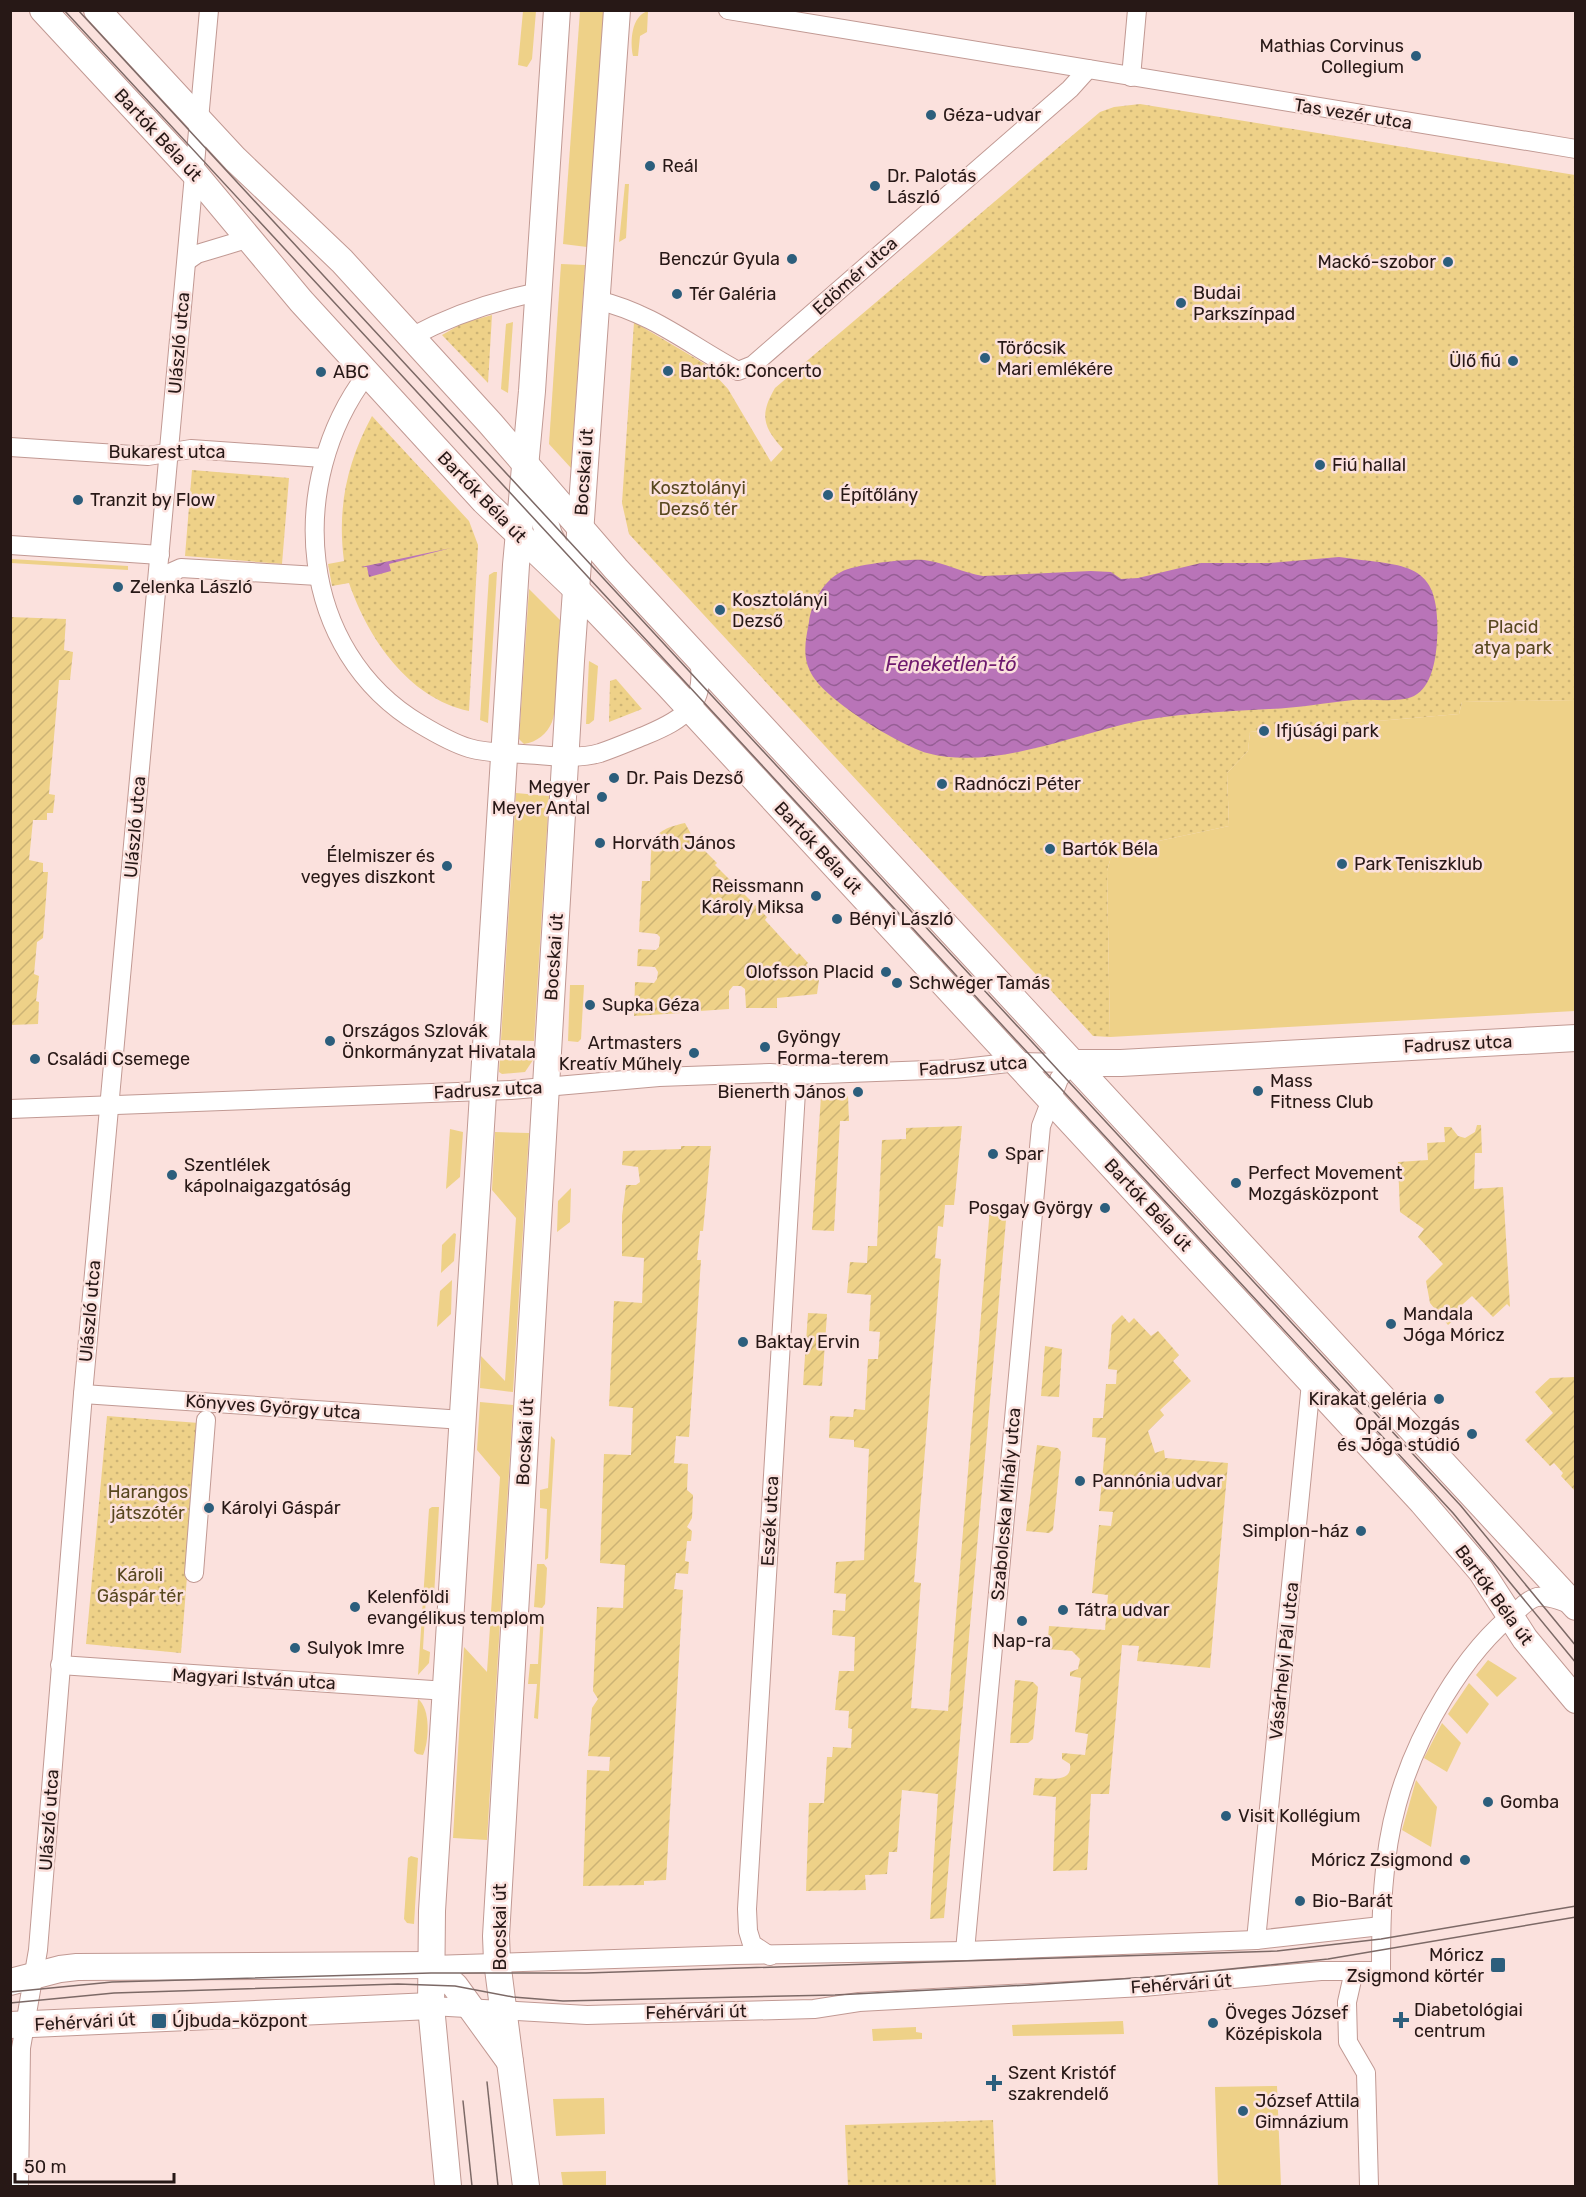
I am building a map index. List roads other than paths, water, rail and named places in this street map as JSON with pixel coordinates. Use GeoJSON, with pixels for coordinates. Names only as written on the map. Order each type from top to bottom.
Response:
{"type":"FeatureCollection","features":[{"type":"Feature","properties":{"kind":"main road","name":"Bartók Béla út"},"geometry":{"type":"LineString","coordinates":[[43,10],[195,174],[301,301],[483,501],[576,589],[690,709],[1437,1519],[1481,1571],[1510,1616],[1575,1700]]}},
{"type":"Feature","properties":{"kind":"main road"},"geometry":{"type":"LineString","coordinates":[[97,10],[200,122],[342,261],[699,659],[1575,1606]]}},
{"type":"Feature","properties":{"kind":"main road"},"geometry":{"type":"LineString","coordinates":[[448,2187],[431,2006],[432,1911],[518,535],[526,464],[539,292],[556,10]]}},
{"type":"Feature","properties":{"kind":"main road","name":"Bocskai út"},"geometry":{"type":"LineString","coordinates":[[526,2187],[497,1961],[576,589],[617,10]]}},
{"type":"Feature","properties":{"kind":"main road"},"geometry":{"type":"LineString","coordinates":[[526,464],[549,535],[576,589]]}},
{"type":"Feature","properties":{"kind":"main road","name":"Fadrusz utca"},"geometry":{"type":"LineString","coordinates":[[1071,1063],[1121,1063],[1575,1038]]}},
{"type":"Feature","properties":{"kind":"main road"},"geometry":{"type":"LineString","coordinates":[[22,1979],[77,1967],[432,1965],[455,1986],[512,2065]]}},
{"type":"Feature","properties":{"kind":"main road","name":"Fehérvári út"},"geometry":{"type":"LineString","coordinates":[[18,2025],[431,2006]]}},
{"type":"Feature","properties":{"kind":"street","name":"Ulászló utca"},"geometry":{"type":"LineString","coordinates":[[82,1394],[209,10]]}},
{"type":"Feature","properties":{"kind":"street"},"geometry":{"type":"LineString","coordinates":[[728,10],[1088,69]]}},
{"type":"Feature","properties":{"kind":"street"},"geometry":{"type":"LineString","coordinates":[[1131,77],[1137,10]]}},
{"type":"Feature","properties":{"kind":"street","name":"Edömér utca"},"geometry":{"type":"LineString","coordinates":[[597,300],[644,315],[738,371],[756,364],[1070,89],[1088,69]]}},
{"type":"Feature","properties":{"kind":"street","name":"Tas vezér utca"},"geometry":{"type":"LineString","coordinates":[[1088,69],[1575,149]]}},
{"type":"Feature","properties":{"kind":"street"},"geometry":{"type":"LineString","coordinates":[[187,261],[197,254],[250,238]]}},
{"type":"Feature","properties":{"kind":"street"},"geometry":{"type":"LineString","coordinates":[[411,337],[458,314],[502,299],[539,292]]}},
{"type":"Feature","properties":{"kind":"street"},"geometry":{"type":"LineString","coordinates":[[367,374],[355,390],[323,458],[317,486],[314,537],[318,576],[338,631],[358,665],[386,699],[406,716],[461,745],[504,753],[566,756],[597,754],[675,722],[690,709],[698,696],[701,684],[699,659]]}},
{"type":"Feature","properties":{"kind":"street","name":"Bukarest utca"},"geometry":{"type":"LineString","coordinates":[[10,447],[148,456],[191,449],[323,458]]}},
{"type":"Feature","properties":{"kind":"street"},"geometry":{"type":"LineString","coordinates":[[10,545],[160,555]]}},
{"type":"Feature","properties":{"kind":"street"},"geometry":{"type":"LineString","coordinates":[[164,576],[181,568],[318,576]]}},
{"type":"Feature","properties":{"kind":"street","name":"Fadrusz utca"},"geometry":{"type":"LineString","coordinates":[[10,1109],[109,1103],[484,1091],[659,1077],[955,1069],[1017,1062],[1071,1063]]}},
{"type":"Feature","properties":{"kind":"street","name":"Szabolcska Mihály utca"},"geometry":{"type":"LineString","coordinates":[[965,1951],[1041,1126],[1050,1099],[1062,1074],[1071,1063]]}},
{"type":"Feature","properties":{"kind":"street","name":"Eszék utca"},"geometry":{"type":"LineString","coordinates":[[770,1956],[752,1944],[747,1931],[747,1910],[797,1075]]}},
{"type":"Feature","properties":{"kind":"street","name":"Vásárhelyi Pál utca"},"geometry":{"type":"LineString","coordinates":[[1256,1940],[1311,1383]]}},
{"type":"Feature","properties":{"kind":"street"},"geometry":{"type":"LineString","coordinates":[[60,1665],[82,1394]]}},
{"type":"Feature","properties":{"kind":"street","name":"Könyves György utca"},"geometry":{"type":"LineString","coordinates":[[82,1394],[463,1420]]}},
{"type":"Feature","properties":{"kind":"street"},"geometry":{"type":"LineString","coordinates":[[194,1573],[206,1420]]}},
{"type":"Feature","properties":{"kind":"street"},"geometry":{"type":"LineString","coordinates":[[432,1965],[497,1961],[965,1951],[1256,1940],[1381,1926],[1388,1851],[1395,1812],[1416,1753],[1463,1668],[1492,1632],[1537,1597],[1556,1598],[1575,1606]]}},
{"type":"Feature","properties":{"kind":"street","name":"Ulászló utca"},"geometry":{"type":"LineString","coordinates":[[19,2187],[18,2025],[22,1979],[38,1950],[60,1665]]}},
{"type":"Feature","properties":{"kind":"street","name":"Magyari István utca"},"geometry":{"type":"LineString","coordinates":[[60,1665],[447,1690]]}},
{"type":"Feature","properties":{"kind":"street","name":"Fehérvári út"},"geometry":{"type":"LineString","coordinates":[[431,2006],[587,2015],[814,2009],[859,2002],[1143,1987],[1354,1971],[1381,1971],[1381,1926]]}},
{"type":"Feature","properties":{"kind":"street"},"geometry":{"type":"LineString","coordinates":[[1354,1971],[1347,2002],[1348,2042],[1365,2073],[1369,2187]]}},
{"type":"Feature","properties":{"kind":"water"},"geometry":{"type":"Polygon","coordinates":[[[451,548],[389,564],[391,571],[369,577],[367,567],[361,567],[451,548]]]}},
{"type":"Feature","properties":{"kind":"water","name":"Feneketlen-tó"},"geometry":{"type":"Polygon","coordinates":[[[1339,557],[1401,566],[1415,572],[1426,581],[1433,594],[1437,614],[1436,648],[1429,679],[1420,692],[1414,696],[1400,699],[1353,700],[1290,708],[1161,717],[1001,755],[976,758],[951,757],[927,753],[898,741],[844,707],[817,682],[806,659],[810,615],[819,593],[841,572],[869,564],[924,560],[983,576],[1091,571],[1111,572],[1121,579],[1138,578],[1201,563],[1269,563],[1339,557]]]}},
{"type":"Feature","properties":{"kind":"tram line"},"geometry":{"type":"LineString","coordinates":[[64,10],[1453,1513],[1576,1663]]}},
{"type":"Feature","properties":{"kind":"tram line"},"geometry":{"type":"LineString","coordinates":[[78,10],[1461,1506],[1576,1646]]}},
{"type":"Feature","properties":{"kind":"tram line"},"geometry":{"type":"LineString","coordinates":[[10,1992],[112,1982],[431,1973],[586,1973],[1277,1951],[1381,1939],[1576,1906]]}},
{"type":"Feature","properties":{"kind":"tram line"},"geometry":{"type":"LineString","coordinates":[[10,2003],[114,1993],[398,1984],[455,1986],[513,1997],[563,2001],[835,1995],[1029,1985],[1151,1977],[1328,1959],[1576,1917]]}},
{"type":"Feature","properties":{"kind":"tram line"},"geometry":{"type":"LineString","coordinates":[[487,2082],[498,2186]]}},
{"type":"Feature","properties":{"kind":"tram line"},"geometry":{"type":"LineString","coordinates":[[463,2101],[472,2186]]}},
{"type":"Feature","properties":{"kind":"place","name":"Mathias Corvinus Collegium"},"geometry":{"type":"Point","coordinates":[1416,56]}},
{"type":"Feature","properties":{"kind":"place","name":"Géza-udvar"},"geometry":{"type":"Point","coordinates":[931,115]}},
{"type":"Feature","properties":{"kind":"place","name":"Reál"},"geometry":{"type":"Point","coordinates":[650,166]}},
{"type":"Feature","properties":{"kind":"place","name":"Dr. Palotás László"},"geometry":{"type":"Point","coordinates":[875,186]}},
{"type":"Feature","properties":{"kind":"place","name":"Benczúr Gyula"},"geometry":{"type":"Point","coordinates":[792,259]}},
{"type":"Feature","properties":{"kind":"place","name":"Mackó-szobor"},"geometry":{"type":"Point","coordinates":[1448,262]}},
{"type":"Feature","properties":{"kind":"place","name":"Tér Galéria"},"geometry":{"type":"Point","coordinates":[677,294]}},
{"type":"Feature","properties":{"kind":"place","name":"Budai Parkszínpad"},"geometry":{"type":"Point","coordinates":[1181,303]}},
{"type":"Feature","properties":{"kind":"place","name":"Törőcsik Mari emlékére"},"geometry":{"type":"Point","coordinates":[985,358]}},
{"type":"Feature","properties":{"kind":"place","name":"Ülő fiú"},"geometry":{"type":"Point","coordinates":[1513,361]}},
{"type":"Feature","properties":{"kind":"place","name":"Bartók: Concerto"},"geometry":{"type":"Point","coordinates":[668,371]}},
{"type":"Feature","properties":{"kind":"place","name":"ABC"},"geometry":{"type":"Point","coordinates":[321,372]}},
{"type":"Feature","properties":{"kind":"place","name":"Fiú hallal"},"geometry":{"type":"Point","coordinates":[1320,465]}},
{"type":"Feature","properties":{"kind":"place","name":"Építőlány"},"geometry":{"type":"Point","coordinates":[828,495]}},
{"type":"Feature","properties":{"kind":"place","name":"Tranzit by Flow"},"geometry":{"type":"Point","coordinates":[78,500]}},
{"type":"Feature","properties":{"kind":"place","name":"Zelenka László"},"geometry":{"type":"Point","coordinates":[118,587]}},
{"type":"Feature","properties":{"kind":"place","name":"Kosztolányi Dezső"},"geometry":{"type":"Point","coordinates":[720,610]}},
{"type":"Feature","properties":{"kind":"place","name":"Ifjúsági park"},"geometry":{"type":"Point","coordinates":[1264,731]}},
{"type":"Feature","properties":{"kind":"place","name":"Dr. Pais Dezső"},"geometry":{"type":"Point","coordinates":[614,778]}},
{"type":"Feature","properties":{"kind":"place","name":"Radnóczi Péter"},"geometry":{"type":"Point","coordinates":[942,784]}},
{"type":"Feature","properties":{"kind":"place","name":"Megyer Meyer Antal"},"geometry":{"type":"Point","coordinates":[602,797]}},
{"type":"Feature","properties":{"kind":"place","name":"Horváth János"},"geometry":{"type":"Point","coordinates":[600,843]}},
{"type":"Feature","properties":{"kind":"place","name":"Bartók Béla"},"geometry":{"type":"Point","coordinates":[1050,849]}},
{"type":"Feature","properties":{"kind":"place","name":"Park Teniszklub"},"geometry":{"type":"Point","coordinates":[1342,864]}},
{"type":"Feature","properties":{"kind":"place","name":"Élelmiszer és vegyes diszkont"},"geometry":{"type":"Point","coordinates":[447,866]}},
{"type":"Feature","properties":{"kind":"place","name":"Reissmann Károly Miksa"},"geometry":{"type":"Point","coordinates":[816,896]}},
{"type":"Feature","properties":{"kind":"place","name":"Bényi László"},"geometry":{"type":"Point","coordinates":[837,919]}},
{"type":"Feature","properties":{"kind":"place","name":"Olofsson Placid"},"geometry":{"type":"Point","coordinates":[886,972]}},
{"type":"Feature","properties":{"kind":"place","name":"Schwéger Tamás"},"geometry":{"type":"Point","coordinates":[897,983]}},
{"type":"Feature","properties":{"kind":"place","name":"Supka Géza"},"geometry":{"type":"Point","coordinates":[590,1005]}},
{"type":"Feature","properties":{"kind":"place","name":"Országos Szlovák Önkormányzat Hivatala"},"geometry":{"type":"Point","coordinates":[330,1041]}},
{"type":"Feature","properties":{"kind":"place","name":"Gyöngy Forma-terem"},"geometry":{"type":"Point","coordinates":[765,1047]}},
{"type":"Feature","properties":{"kind":"place","name":"Artmasters Kreatív Műhely"},"geometry":{"type":"Point","coordinates":[694,1053]}},
{"type":"Feature","properties":{"kind":"place","name":"Családi Csemege"},"geometry":{"type":"Point","coordinates":[35,1059]}},
{"type":"Feature","properties":{"kind":"place","name":"Mass Fitness Club"},"geometry":{"type":"Point","coordinates":[1258,1091]}},
{"type":"Feature","properties":{"kind":"place","name":"Bienerth János"},"geometry":{"type":"Point","coordinates":[858,1092]}},
{"type":"Feature","properties":{"kind":"place","name":"Spar"},"geometry":{"type":"Point","coordinates":[993,1154]}},
{"type":"Feature","properties":{"kind":"place","name":"Szentlélek kápolnaigazgatóság"},"geometry":{"type":"Point","coordinates":[172,1175]}},
{"type":"Feature","properties":{"kind":"place","name":"Perfect Movement Mozgásközpont"},"geometry":{"type":"Point","coordinates":[1236,1183]}},
{"type":"Feature","properties":{"kind":"place","name":"Posgay György"},"geometry":{"type":"Point","coordinates":[1105,1208]}},
{"type":"Feature","properties":{"kind":"place","name":"Mandala Jóga Móricz"},"geometry":{"type":"Point","coordinates":[1391,1324]}},
{"type":"Feature","properties":{"kind":"place","name":"Baktay Ervin"},"geometry":{"type":"Point","coordinates":[743,1342]}},
{"type":"Feature","properties":{"kind":"place","name":"Kirakat geléria"},"geometry":{"type":"Point","coordinates":[1439,1399]}},
{"type":"Feature","properties":{"kind":"place","name":"Opál Mozgás és Jóga stúdió"},"geometry":{"type":"Point","coordinates":[1472,1434]}},
{"type":"Feature","properties":{"kind":"place","name":"Pannónia udvar"},"geometry":{"type":"Point","coordinates":[1080,1481]}},
{"type":"Feature","properties":{"kind":"place","name":"Károlyi Gáspár"},"geometry":{"type":"Point","coordinates":[209,1508]}},
{"type":"Feature","properties":{"kind":"place","name":"Simplon-ház"},"geometry":{"type":"Point","coordinates":[1361,1531]}},
{"type":"Feature","properties":{"kind":"place","name":"Kelenföldi evangélikus templom"},"geometry":{"type":"Point","coordinates":[355,1607]}},
{"type":"Feature","properties":{"kind":"place","name":"Tátra udvar"},"geometry":{"type":"Point","coordinates":[1063,1610]}},
{"type":"Feature","properties":{"kind":"place","name":"Nap-ra"},"geometry":{"type":"Point","coordinates":[1022,1621]}},
{"type":"Feature","properties":{"kind":"place","name":"Sulyok Imre"},"geometry":{"type":"Point","coordinates":[295,1648]}},
{"type":"Feature","properties":{"kind":"place","name":"Gomba"},"geometry":{"type":"Point","coordinates":[1488,1802]}},
{"type":"Feature","properties":{"kind":"place","name":"Visit Kollégium"},"geometry":{"type":"Point","coordinates":[1226,1816]}},
{"type":"Feature","properties":{"kind":"place","name":"Móricz Zsigmond"},"geometry":{"type":"Point","coordinates":[1465,1860]}},
{"type":"Feature","properties":{"kind":"place","name":"Bio-Barát"},"geometry":{"type":"Point","coordinates":[1300,1901]}},
{"type":"Feature","properties":{"kind":"place","name":"Móricz Zsigmond körtér"},"geometry":{"type":"Point","coordinates":[1498,1965]}},
{"type":"Feature","properties":{"kind":"place","name":"Diabetológiai centrum"},"geometry":{"type":"Point","coordinates":[1401,2020]}},
{"type":"Feature","properties":{"kind":"place","name":"Újbuda-központ"},"geometry":{"type":"Point","coordinates":[159,2021]}},
{"type":"Feature","properties":{"kind":"place","name":"Öveges József Középiskola"},"geometry":{"type":"Point","coordinates":[1213,2023]}},
{"type":"Feature","properties":{"kind":"place","name":"Szent Kristóf szakrendelő"},"geometry":{"type":"Point","coordinates":[994,2083]}},
{"type":"Feature","properties":{"kind":"place","name":"József Attila Gimnázium"},"geometry":{"type":"Point","coordinates":[1243,2111]}},
{"type":"Feature","properties":{"kind":"park label","name":"Kosztolányi Dezső tér"},"geometry":{"type":"Point","coordinates":[698,498]}},
{"type":"Feature","properties":{"kind":"park label","name":"Placid atya park"},"geometry":{"type":"Point","coordinates":[1513,637]}},
{"type":"Feature","properties":{"kind":"park label","name":"Harangos játszótér"},"geometry":{"type":"Point","coordinates":[148,1502]}},
{"type":"Feature","properties":{"kind":"park label","name":"Károli Gáspár tér"},"geometry":{"type":"Point","coordinates":[140,1585]}}]}
